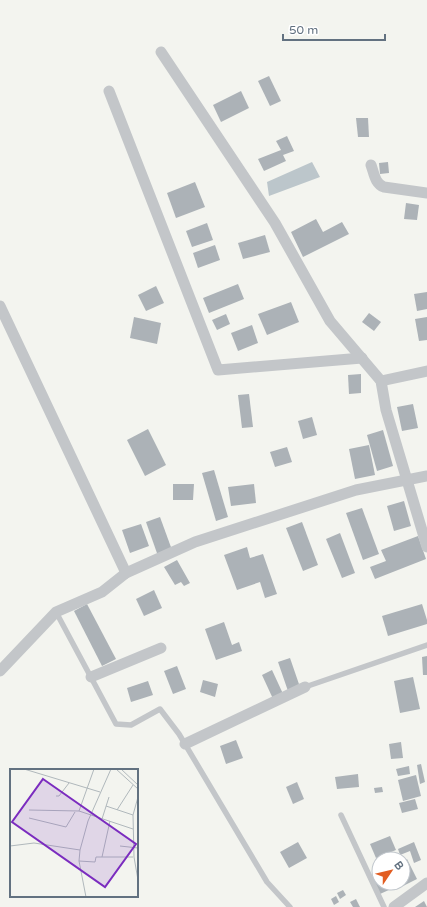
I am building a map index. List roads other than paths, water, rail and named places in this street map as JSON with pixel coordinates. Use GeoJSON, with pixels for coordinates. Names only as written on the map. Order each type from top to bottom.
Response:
{"type":"FeatureCollection","features":[{"type":"Feature","properties":{"kind":"street"},"geometry":{"type":"LineString","coordinates":[[161,52],[275,223],[330,321],[381,381],[386,410],[427,547]]}},
{"type":"Feature","properties":{"kind":"street"},"geometry":{"type":"LineString","coordinates":[[109,91],[218,370],[362,358]]}},
{"type":"Feature","properties":{"kind":"street"},"geometry":{"type":"LineString","coordinates":[[372,165],[376,182],[380,185],[384,187],[415,190],[427,193]]}},
{"type":"Feature","properties":{"kind":"street"},"geometry":{"type":"LineString","coordinates":[[0,306],[126,573]]}},
{"type":"Feature","properties":{"kind":"street"},"geometry":{"type":"LineString","coordinates":[[381,381],[427,371]]}},
{"type":"Feature","properties":{"kind":"street"},"geometry":{"type":"LineString","coordinates":[[0,671],[56,612],[102,592],[126,573],[195,542],[356,490],[427,476]]}},
{"type":"Feature","properties":{"kind":"street"},"geometry":{"type":"LineString","coordinates":[[91,677],[161,648]]}},
{"type":"Feature","properties":{"kind":"street"},"geometry":{"type":"LineString","coordinates":[[185,744],[305,687]]}},
{"type":"Feature","properties":{"kind":"street"},"geometry":{"type":"LineString","coordinates":[[394,907],[427,884]]}},
{"type":"Feature","properties":{"kind":"lane"},"geometry":{"type":"LineString","coordinates":[[56,612],[116,724],[131,725],[160,709],[180,734],[267,882],[290,907]]}},
{"type":"Feature","properties":{"kind":"lane"},"geometry":{"type":"LineString","coordinates":[[305,687],[427,645]]}},
{"type":"Feature","properties":{"kind":"lane"},"geometry":{"type":"LineString","coordinates":[[340,815],[384,907]]}}]}
